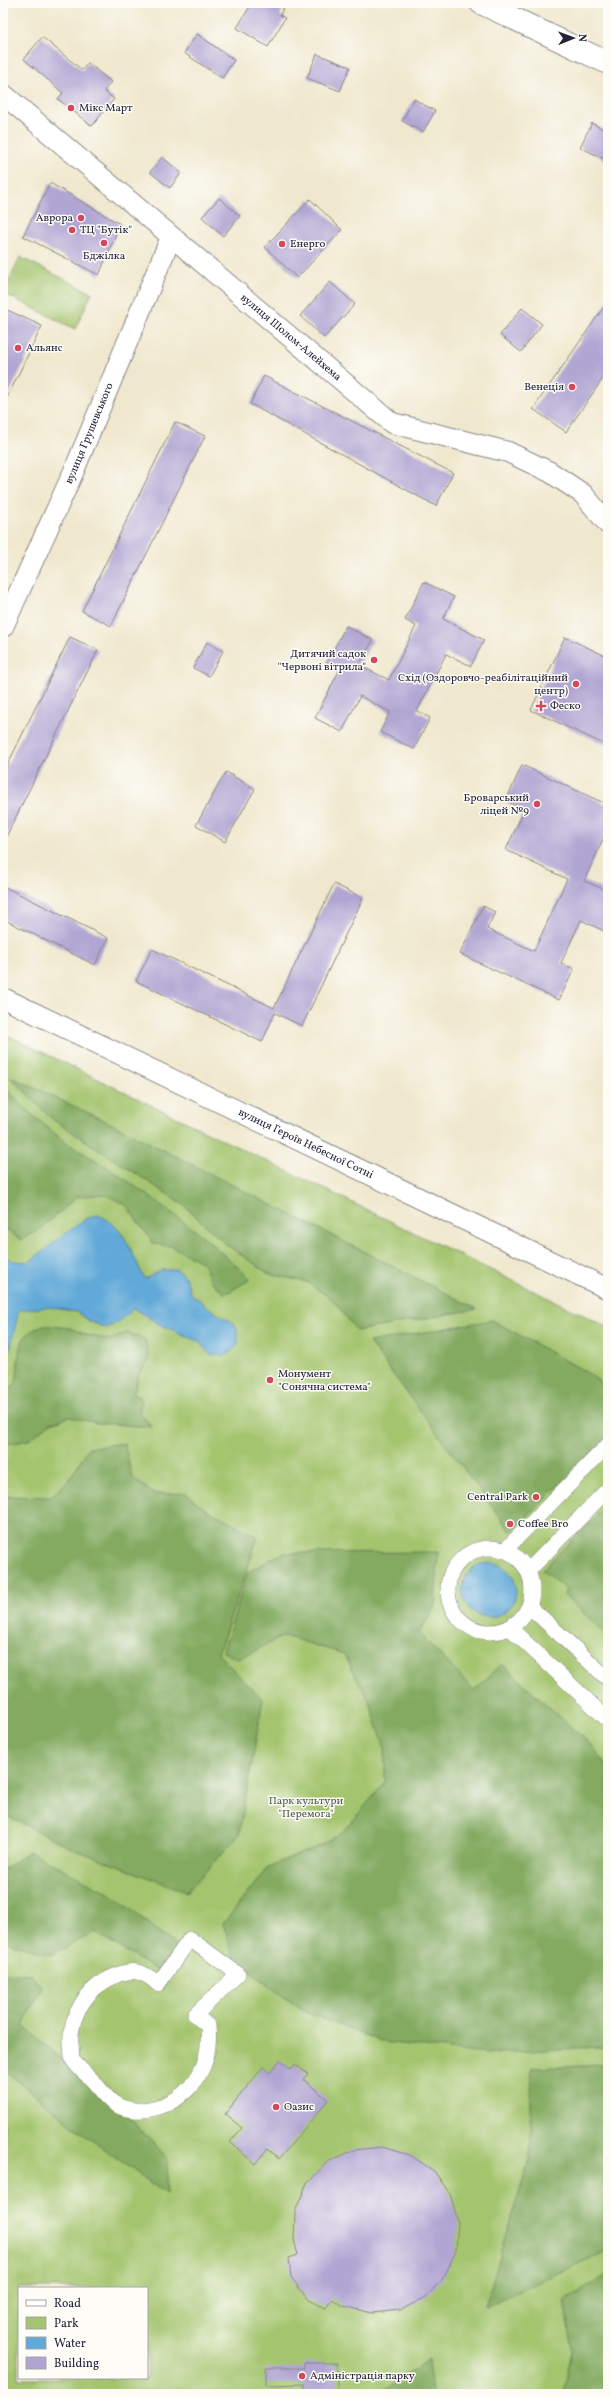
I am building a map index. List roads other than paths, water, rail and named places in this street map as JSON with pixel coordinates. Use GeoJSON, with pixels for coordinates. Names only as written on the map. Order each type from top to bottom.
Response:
{"type":"FeatureCollection","features":[{"type":"Feature","properties":{"kind":"main road"},"geometry":{"type":"LineString","coordinates":[[481,3],[608,64]]}},
{"type":"Feature","properties":{"kind":"street","name":"вулиця Шолом-Алейхема"},"geometry":{"type":"LineString","coordinates":[[3,94],[392,422],[508,452],[550,472],[583,494],[608,524]]}},
{"type":"Feature","properties":{"kind":"street","name":"вулиця Грушевського"},"geometry":{"type":"LineString","coordinates":[[3,627],[73,473],[171,237]]}},
{"type":"Feature","properties":{"kind":"street","name":"вулиця Героїв Небесної Сотні"},"geometry":{"type":"LineString","coordinates":[[3,998],[608,1289]]}},
{"type":"Feature","properties":{"kind":"street"},"geometry":{"type":"LineString","coordinates":[[505,1550],[608,1445]]}},
{"type":"Feature","properties":{"kind":"street"},"geometry":{"type":"LineString","coordinates":[[528,1571],[608,1489]]}},
{"type":"Feature","properties":{"kind":"street"},"geometry":{"type":"LineString","coordinates":[[494,1548],[505,1550],[519,1559],[528,1571],[532,1590],[529,1606],[524,1616],[510,1628],[494,1632],[473,1629],[456,1616],[448,1596],[450,1575],[462,1558],[480,1549],[494,1548]]}},
{"type":"Feature","properties":{"kind":"street"},"geometry":{"type":"LineString","coordinates":[[529,1606],[608,1679]]}},
{"type":"Feature","properties":{"kind":"street"},"geometry":{"type":"LineString","coordinates":[[510,1628],[608,1720]]}},
{"type":"Feature","properties":{"kind":"street"},"geometry":{"type":"LineString","coordinates":[[190,1938],[238,1974],[195,2014],[208,2026],[208,2055],[200,2076],[185,2093],[166,2105],[133,2110],[115,2104],[72,2060],[71,2038],[75,2015],[87,1995],[94,1988],[104,1980],[126,1971],[146,1973],[158,1984],[190,1938]]}},
{"type":"Feature","properties":{"kind":"water"},"geometry":{"type":"Polygon","coordinates":[[[97,1215],[115,1226],[127,1241],[145,1279],[161,1270],[176,1269],[186,1278],[191,1294],[213,1311],[234,1324],[238,1331],[238,1345],[226,1355],[210,1355],[200,1342],[159,1324],[134,1308],[118,1322],[106,1328],[89,1321],[77,1312],[48,1307],[19,1310],[3,1378],[3,1255],[12,1261],[29,1262],[85,1219],[97,1215]]]}},
{"type":"Feature","properties":{"kind":"water"},"geometry":{"type":"Polygon","coordinates":[[[484,1563],[494,1563],[504,1567],[512,1575],[516,1585],[516,1595],[512,1605],[504,1613],[494,1617],[484,1617],[474,1613],[466,1605],[462,1595],[462,1585],[466,1575],[474,1567],[484,1563]]]}},
{"type":"Feature","properties":{"kind":"place","name":"Мікс Март"},"geometry":{"type":"Point","coordinates":[71,108]}},
{"type":"Feature","properties":{"kind":"place","name":"Аврора"},"geometry":{"type":"Point","coordinates":[81,218]}},
{"type":"Feature","properties":{"kind":"place","name":"ТЦ \"Бутік\""},"geometry":{"type":"Point","coordinates":[72,230]}},
{"type":"Feature","properties":{"kind":"place","name":"Бджілка"},"geometry":{"type":"Point","coordinates":[104,243]}},
{"type":"Feature","properties":{"kind":"place","name":"Енерго"},"geometry":{"type":"Point","coordinates":[282,244]}},
{"type":"Feature","properties":{"kind":"place","name":"Альянс"},"geometry":{"type":"Point","coordinates":[18,348]}},
{"type":"Feature","properties":{"kind":"place","name":"Венеція"},"geometry":{"type":"Point","coordinates":[572,387]}},
{"type":"Feature","properties":{"kind":"place","name":"Дитячий садок \"Червоні вітрила\""},"geometry":{"type":"Point","coordinates":[374,660]}},
{"type":"Feature","properties":{"kind":"place","name":"Схід (Оздоровчо-реабілітаційний центр)"},"geometry":{"type":"Point","coordinates":[576,684]}},
{"type":"Feature","properties":{"kind":"place","name":"Феско"},"geometry":{"type":"Point","coordinates":[541,706]}},
{"type":"Feature","properties":{"kind":"place","name":"Броварський ліцей №9"},"geometry":{"type":"Point","coordinates":[537,804]}},
{"type":"Feature","properties":{"kind":"place","name":"Монумент \"Сонячна система\""},"geometry":{"type":"Point","coordinates":[270,1380]}},
{"type":"Feature","properties":{"kind":"place","name":"Central Park"},"geometry":{"type":"Point","coordinates":[536,1497]}},
{"type":"Feature","properties":{"kind":"place","name":"Coffee Bro"},"geometry":{"type":"Point","coordinates":[510,1524]}},
{"type":"Feature","properties":{"kind":"place","name":"Оазис"},"geometry":{"type":"Point","coordinates":[276,2107]}},
{"type":"Feature","properties":{"kind":"place","name":"Адміністрація парку"},"geometry":{"type":"Point","coordinates":[302,2376]}},
{"type":"Feature","properties":{"kind":"park label","name":"Парк культури \"Перемога\""},"geometry":{"type":"Point","coordinates":[306,1807]}}]}
